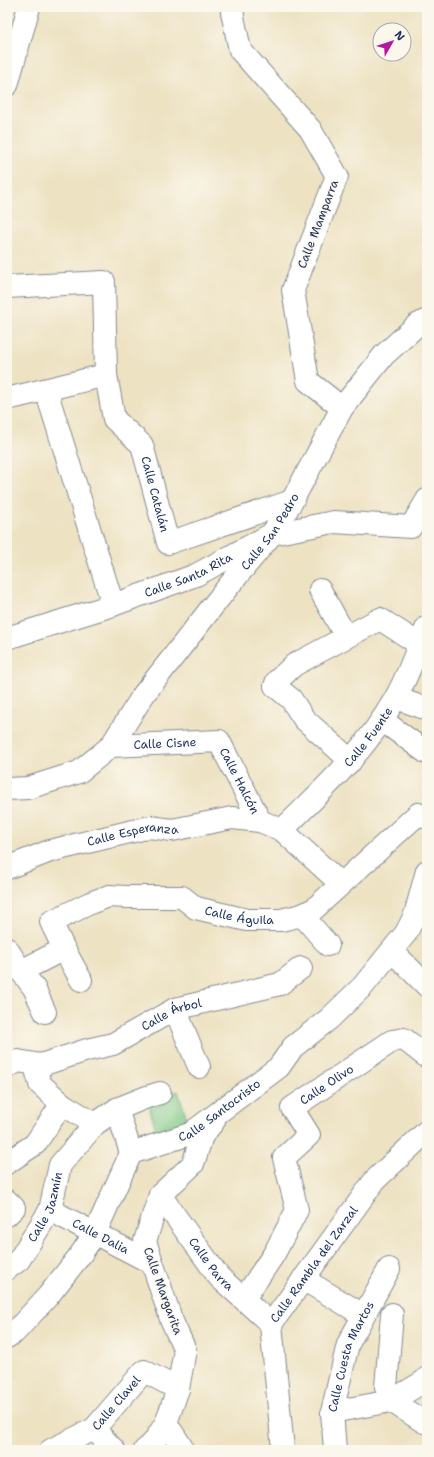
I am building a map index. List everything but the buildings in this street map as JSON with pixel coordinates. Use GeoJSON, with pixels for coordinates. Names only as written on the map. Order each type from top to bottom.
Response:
{"type":"FeatureCollection","features":[{"type":"Feature","properties":{"kind":"street"},"geometry":{"type":"LineString","coordinates":[[7,85],[29,7]]}},
{"type":"Feature","properties":{"kind":"street","name":"Calle Mamparra"},"geometry":{"type":"LineString","coordinates":[[234,7],[232,12],[240,50],[310,129],[337,176],[293,290],[308,381],[342,408]]}},
{"type":"Feature","properties":{"kind":"street"},"geometry":{"type":"LineString","coordinates":[[7,287],[104,282],[106,375],[7,399]]}},
{"type":"Feature","properties":{"kind":"street","name":"Calle San Pedro"},"geometry":{"type":"LineString","coordinates":[[7,789],[28,788],[79,772],[111,746],[144,694],[227,588],[272,534],[292,501],[342,408],[384,355],[417,325],[427,320]]}},
{"type":"Feature","properties":{"kind":"street","name":"Calle Catalán"},"geometry":{"type":"LineString","coordinates":[[106,375],[114,419],[142,445],[168,543],[292,501]]}},
{"type":"Feature","properties":{"kind":"street"},"geometry":{"type":"LineString","coordinates":[[46,390],[113,605]]}},
{"type":"Feature","properties":{"kind":"street","name":"Calle Santa Rita"},"geometry":{"type":"LineString","coordinates":[[7,638],[113,605],[196,575],[272,534],[334,522],[411,527],[427,500]]}},
{"type":"Feature","properties":{"kind":"street"},"geometry":{"type":"LineString","coordinates":[[320,590],[346,637]]}},
{"type":"Feature","properties":{"kind":"street"},"geometry":{"type":"LineString","coordinates":[[351,761],[304,719],[291,699],[275,686],[277,681],[294,665],[380,619],[423,635]]}},
{"type":"Feature","properties":{"kind":"street","name":"Calle Fuente"},"geometry":{"type":"LineString","coordinates":[[282,830],[351,761],[373,734],[396,698],[423,635]]}},
{"type":"Feature","properties":{"kind":"street"},"geometry":{"type":"LineString","coordinates":[[396,698],[427,709]]}},
{"type":"Feature","properties":{"kind":"street"},"geometry":{"type":"LineString","coordinates":[[382,720],[427,753]]}},
{"type":"Feature","properties":{"kind":"street","name":"Calle Cisne"},"geometry":{"type":"LineString","coordinates":[[111,746],[220,740]]}},
{"type":"Feature","properties":{"kind":"street","name":"Calle Halcón"},"geometry":{"type":"LineString","coordinates":[[220,740],[260,821]]}},
{"type":"Feature","properties":{"kind":"street","name":"Calle Águila"},"geometry":{"type":"LineString","coordinates":[[64,949],[51,922],[90,903],[109,896],[182,896],[196,908],[247,920],[281,920],[302,915],[314,909],[418,814],[427,818]]}},
{"type":"Feature","properties":{"kind":"street","name":"Calle Esperanza"},"geometry":{"type":"LineString","coordinates":[[7,868],[50,851],[150,827],[172,830],[232,818],[260,821]]}},
{"type":"Feature","properties":{"kind":"street"},"geometry":{"type":"LineString","coordinates":[[260,821],[282,830],[341,884]]}},
{"type":"Feature","properties":{"kind":"street","name":"Calle Santocristo"},"geometry":{"type":"LineString","coordinates":[[131,1153],[190,1134],[224,1110],[279,1067],[293,1047],[329,1019],[363,986],[406,933],[424,894],[427,871]]}},
{"type":"Feature","properties":{"kind":"street"},"geometry":{"type":"LineString","coordinates":[[302,915],[328,945]]}},
{"type":"Feature","properties":{"kind":"street"},"geometry":{"type":"LineString","coordinates":[[7,949],[34,988],[45,1012]]}},
{"type":"Feature","properties":{"kind":"street"},"geometry":{"type":"LineString","coordinates":[[21,971],[64,949],[81,980]]}},
{"type":"Feature","properties":{"kind":"street"},"geometry":{"type":"LineString","coordinates":[[392,951],[427,986]]}},
{"type":"Feature","properties":{"kind":"street","name":"Calle Árbol"},"geometry":{"type":"LineString","coordinates":[[42,1066],[87,1050],[112,1044],[175,1009],[280,984],[301,968]]}},
{"type":"Feature","properties":{"kind":"street"},"geometry":{"type":"LineString","coordinates":[[175,1009],[199,1067]]}},
{"type":"Feature","properties":{"kind":"street","name":"Calle Olivo"},"geometry":{"type":"LineString","coordinates":[[244,1298],[274,1254],[297,1210],[284,1158],[309,1135],[292,1108],[392,1041],[404,1039],[427,1057]]}},
{"type":"Feature","properties":{"kind":"street"},"geometry":{"type":"LineString","coordinates":[[7,1067],[18,1061],[42,1066],[37,1073],[40,1084],[62,1104],[95,1124]]}},
{"type":"Feature","properties":{"kind":"street"},"geometry":{"type":"LineString","coordinates":[[7,1337],[15,1332],[48,1296],[81,1254],[95,1233],[131,1153],[117,1109],[160,1092]]}},
{"type":"Feature","properties":{"kind":"street"},"geometry":{"type":"LineString","coordinates":[[7,1163],[35,1144],[62,1104]]}},
{"type":"Feature","properties":{"kind":"street","name":"Calle Jazmín"},"geometry":{"type":"LineString","coordinates":[[7,1269],[19,1260],[50,1210],[60,1165],[95,1124],[117,1109]]}},
{"type":"Feature","properties":{"kind":"street","name":"Calle Margarita"},"geometry":{"type":"LineString","coordinates":[[166,1423],[178,1389],[185,1350],[171,1319],[144,1241],[160,1195],[193,1164],[202,1136],[224,1110]]}},
{"type":"Feature","properties":{"kind":"street","name":"Calle Rambla del Zarzal"},"geometry":{"type":"LineString","coordinates":[[283,1450],[271,1324],[375,1180],[427,1131]]}},
{"type":"Feature","properties":{"kind":"street","name":"Calle Parra"},"geometry":{"type":"LineString","coordinates":[[160,1195],[219,1277],[271,1324]]}},
{"type":"Feature","properties":{"kind":"street"},"geometry":{"type":"LineString","coordinates":[[7,1201],[14,1208],[7,1215]]}},
{"type":"Feature","properties":{"kind":"street","name":"Calle Dalia"},"geometry":{"type":"LineString","coordinates":[[50,1210],[152,1263]]}},
{"type":"Feature","properties":{"kind":"street","name":"Calle Cuesta Martos"},"geometry":{"type":"LineString","coordinates":[[335,1450],[332,1412],[348,1344],[389,1269]]}},
{"type":"Feature","properties":{"kind":"street"},"geometry":{"type":"LineString","coordinates":[[304,1279],[364,1315]]}},
{"type":"Feature","properties":{"kind":"street"},"geometry":{"type":"LineString","coordinates":[[392,1314],[386,1387],[391,1401],[424,1422],[427,1420]]}},
{"type":"Feature","properties":{"kind":"street","name":"Calle Clavel"},"geometry":{"type":"LineString","coordinates":[[51,1450],[94,1429],[144,1371],[178,1389]]}},
{"type":"Feature","properties":{"kind":"street"},"geometry":{"type":"LineString","coordinates":[[332,1412],[391,1401],[426,1382]]}},
{"type":"Feature","properties":{"kind":"street"},"geometry":{"type":"LineString","coordinates":[[145,1450],[153,1443],[166,1423],[182,1450]]}},
{"type":"Feature","properties":{"kind":"street"},"geometry":{"type":"LineString","coordinates":[[94,1429],[114,1450]]}},
{"type":"Feature","properties":{"kind":"green space"},"geometry":{"type":"Polygon","coordinates":[[[178,1091],[190,1127],[158,1136],[150,1111],[151,1099],[178,1091]]]}}]}
